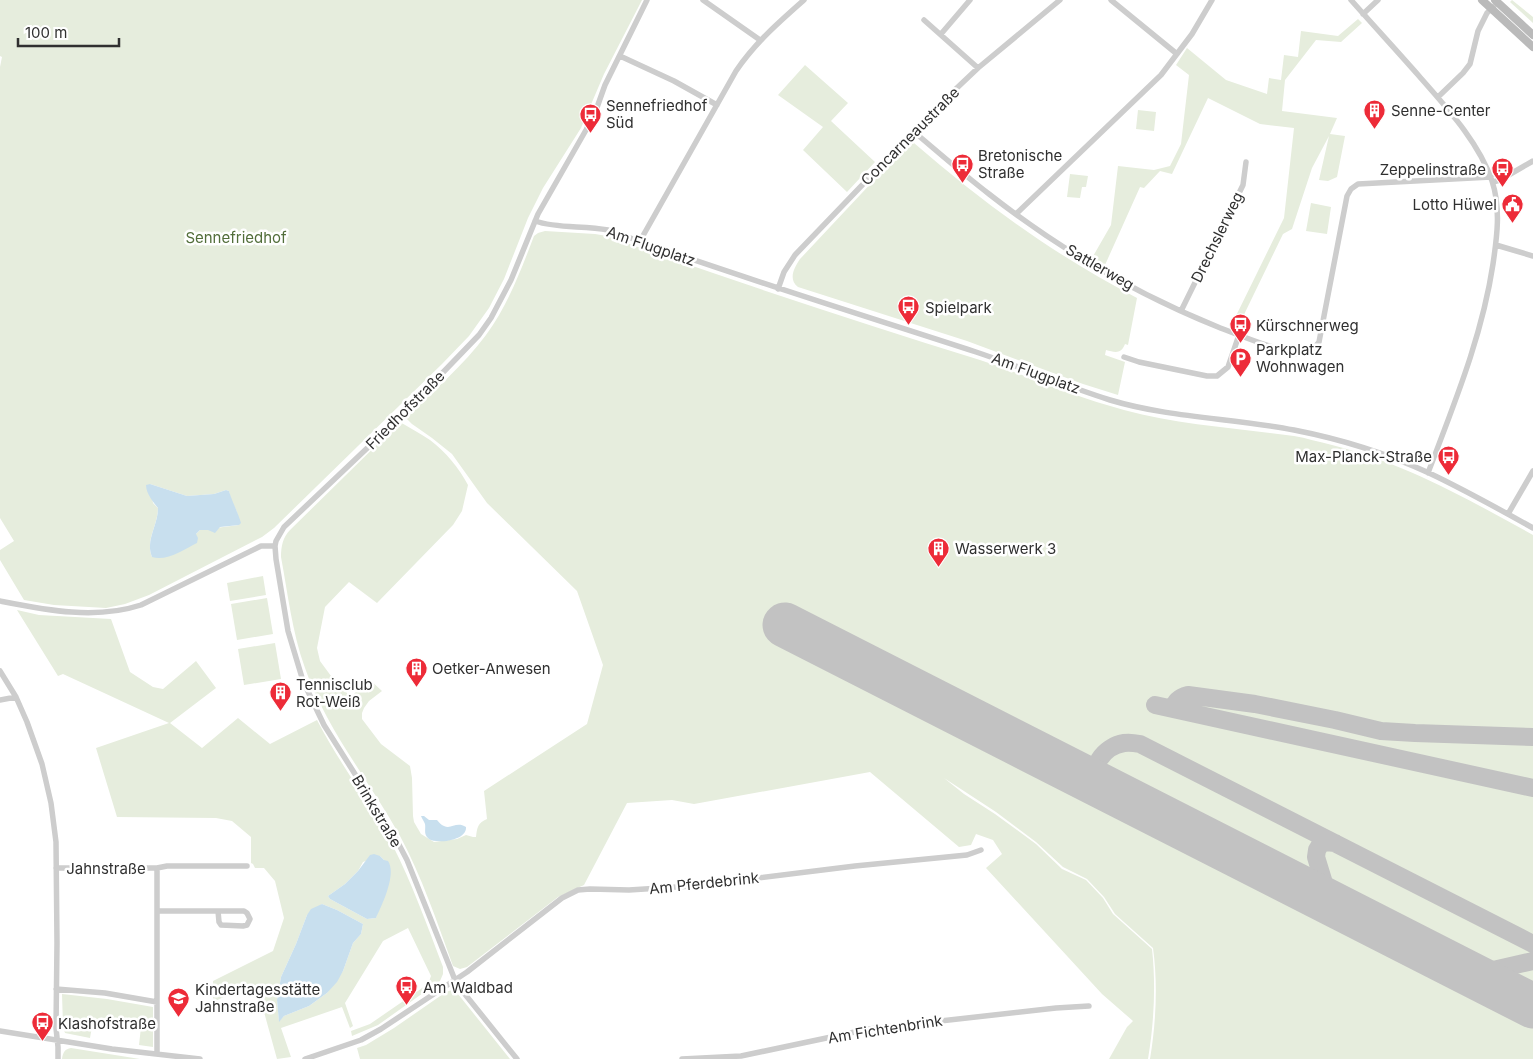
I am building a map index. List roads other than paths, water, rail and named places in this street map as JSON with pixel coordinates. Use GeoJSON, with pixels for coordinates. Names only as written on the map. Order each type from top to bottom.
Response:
{"type":"FeatureCollection","features":[{"type":"Feature","properties":{"kind":"main road"},"geometry":{"type":"LineString","coordinates":[[1482,0],[1533,47]]}},
{"type":"Feature","properties":{"kind":"main road"},"geometry":{"type":"LineString","coordinates":[[1496,1],[1533,35]]}},
{"type":"Feature","properties":{"kind":"street","name":"Friedhofstraße"},"geometry":{"type":"LineString","coordinates":[[275,546],[278,536],[284,527],[400,417],[479,334],[499,305],[535,221],[551,189],[595,113],[605,85],[647,0]]}},
{"type":"Feature","properties":{"kind":"street"},"geometry":{"type":"LineString","coordinates":[[703,0],[760,40]]}},
{"type":"Feature","properties":{"kind":"street"},"geometry":{"type":"LineString","coordinates":[[640,242],[736,71],[760,40],[804,0]]}},
{"type":"Feature","properties":{"kind":"street"},"geometry":{"type":"LineString","coordinates":[[941,34],[970,0]]}},
{"type":"Feature","properties":{"kind":"street","name":"Concarneaustraße"},"geometry":{"type":"LineString","coordinates":[[778,289],[784,272],[795,255],[913,131],[978,68],[1060,0]]}},
{"type":"Feature","properties":{"kind":"street"},"geometry":{"type":"LineString","coordinates":[[1111,0],[1177,54]]}},
{"type":"Feature","properties":{"kind":"street"},"geometry":{"type":"LineString","coordinates":[[1016,214],[1161,75],[1192,34],[1212,0]]}},
{"type":"Feature","properties":{"kind":"street"},"geometry":{"type":"LineString","coordinates":[[1351,0],[1438,97],[1468,135],[1492,180],[1497,208],[1496,245],[1478,334],[1428,473]]}},
{"type":"Feature","properties":{"kind":"street"},"geometry":{"type":"LineString","coordinates":[[1363,14],[1378,0]]}},
{"type":"Feature","properties":{"kind":"street"},"geometry":{"type":"LineString","coordinates":[[1438,97],[1470,64],[1478,31],[1496,1]]}},
{"type":"Feature","properties":{"kind":"street"},"geometry":{"type":"LineString","coordinates":[[924,20],[978,68]]}},
{"type":"Feature","properties":{"kind":"street"},"geometry":{"type":"LineString","coordinates":[[620,56],[674,80],[717,105]]}},
{"type":"Feature","properties":{"kind":"street","name":"Sattlerweg"},"geometry":{"type":"LineString","coordinates":[[913,131],[966,177],[1016,214],[1096,267],[1181,311],[1239,335],[1291,353],[1302,354],[1312,351],[1316,347],[1320,336],[1347,196],[1351,188],[1358,184],[1492,180]]}},
{"type":"Feature","properties":{"kind":"street"},"geometry":{"type":"LineString","coordinates":[[1492,180],[1500,180],[1533,161]]}},
{"type":"Feature","properties":{"kind":"street","name":"Drechslerweg"},"geometry":{"type":"LineString","coordinates":[[1181,311],[1242,185],[1246,162]]}},
{"type":"Feature","properties":{"kind":"street","name":"Am Flugplatz"},"geometry":{"type":"LineString","coordinates":[[535,221],[546,225],[598,228],[778,289],[1000,360],[1110,400],[1167,413],[1268,426],[1336,440],[1371,450],[1428,473],[1533,528]]}},
{"type":"Feature","properties":{"kind":"street"},"geometry":{"type":"LineString","coordinates":[[1496,245],[1533,256]]}},
{"type":"Feature","properties":{"kind":"street"},"geometry":{"type":"LineString","coordinates":[[1124,357],[1139,362],[1208,376],[1218,376],[1228,367],[1239,335]]}},
{"type":"Feature","properties":{"kind":"street"},"geometry":{"type":"LineString","coordinates":[[1508,514],[1533,471]]}},
{"type":"Feature","properties":{"kind":"street"},"geometry":{"type":"LineString","coordinates":[[0,601],[70,612],[106,613],[128,609],[141,605],[261,546],[275,546]]}},
{"type":"Feature","properties":{"kind":"street","name":"Brinkstraße"},"geometry":{"type":"LineString","coordinates":[[275,546],[288,631],[304,680],[324,725],[396,839],[455,980],[517,1059]]}},
{"type":"Feature","properties":{"kind":"street"},"geometry":{"type":"LineString","coordinates":[[0,671],[16,697],[36,745],[47,782],[54,823],[58,1059]]}},
{"type":"Feature","properties":{"kind":"street"},"geometry":{"type":"LineString","coordinates":[[0,700],[16,697]]}},
{"type":"Feature","properties":{"kind":"street","name":"Am Pferdebrink"},"geometry":{"type":"LineString","coordinates":[[455,980],[562,898],[578,890],[630,890],[692,886],[837,868],[967,855],[981,850]]}},
{"type":"Feature","properties":{"kind":"street","name":"Jahnstraße"},"geometry":{"type":"LineString","coordinates":[[56,868],[246,866]]}},
{"type":"Feature","properties":{"kind":"street","name":"Jahnstraße"},"geometry":{"type":"LineString","coordinates":[[157,868],[157,1054]]}},
{"type":"Feature","properties":{"kind":"street"},"geometry":{"type":"LineString","coordinates":[[157,911],[218,911],[244,911],[247,912],[250,919],[247,925],[243,926],[221,925],[218,911]]}},
{"type":"Feature","properties":{"kind":"street"},"geometry":{"type":"LineString","coordinates":[[305,1059],[370,1036],[455,980]]}},
{"type":"Feature","properties":{"kind":"street"},"geometry":{"type":"LineString","coordinates":[[56,989],[98,992],[157,1002]]}},
{"type":"Feature","properties":{"kind":"street","name":"Am Fichtenbrink"},"geometry":{"type":"LineString","coordinates":[[682,1059],[741,1056],[869,1029],[1088,1006]]}},
{"type":"Feature","properties":{"kind":"street"},"geometry":{"type":"LineString","coordinates":[[0,1031],[106,1048],[200,1059]]}},
{"type":"Feature","properties":{"kind":"water"},"geometry":{"type":"Polygon","coordinates":[[[150,484],[187,496],[229,491],[241,523],[239,525],[220,527],[215,533],[208,530],[200,530],[196,534],[198,538],[197,543],[163,558],[152,557],[150,545],[158,508],[147,491],[146,485],[150,484]]]}},
{"type":"Feature","properties":{"kind":"water"},"geometry":{"type":"Polygon","coordinates":[[[421,816],[429,820],[437,820],[447,827],[462,825],[466,827],[465,832],[457,838],[450,840],[438,841],[429,839],[426,835],[425,824],[421,816]]]}},
{"type":"Feature","properties":{"kind":"water"},"geometry":{"type":"Polygon","coordinates":[[[374,854],[388,861],[391,874],[388,890],[376,918],[367,919],[330,899],[328,896],[345,884],[370,855],[374,854]]]}},
{"type":"Feature","properties":{"kind":"water"},"geometry":{"type":"Polygon","coordinates":[[[322,904],[363,924],[361,934],[353,943],[337,982],[327,993],[309,1006],[284,1016],[279,1022],[277,1000],[281,977],[307,915],[311,909],[322,904]]]}},
{"type":"Feature","properties":{"kind":"place","name":"Senne-Center"},"geometry":{"type":"Point","coordinates":[1375,129]}},
{"type":"Feature","properties":{"kind":"place","name":"Sennefriedhof Süd"},"geometry":{"type":"Point","coordinates":[590,133]}},
{"type":"Feature","properties":{"kind":"place","name":"Bretonische Straße"},"geometry":{"type":"Point","coordinates":[962,183]}},
{"type":"Feature","properties":{"kind":"place","name":"Zeppelinstraße"},"geometry":{"type":"Point","coordinates":[1502,188]}},
{"type":"Feature","properties":{"kind":"place","name":"Lotto Hüwel"},"geometry":{"type":"Point","coordinates":[1513,223]}},
{"type":"Feature","properties":{"kind":"place","name":"Spielpark"},"geometry":{"type":"Point","coordinates":[909,326]}},
{"type":"Feature","properties":{"kind":"place","name":"Kürschnerweg"},"geometry":{"type":"Point","coordinates":[1240,344]}},
{"type":"Feature","properties":{"kind":"place","name":"Parkplatz Wohnwagen"},"geometry":{"type":"Point","coordinates":[1240,377]}},
{"type":"Feature","properties":{"kind":"place","name":"Max-Planck-Straße"},"geometry":{"type":"Point","coordinates":[1448,475]}},
{"type":"Feature","properties":{"kind":"place","name":"Wasserwerk 3"},"geometry":{"type":"Point","coordinates":[939,567]}},
{"type":"Feature","properties":{"kind":"place","name":"Oetker-Anwesen"},"geometry":{"type":"Point","coordinates":[416,687]}},
{"type":"Feature","properties":{"kind":"place","name":"Tennisclub Rot-Weiß"},"geometry":{"type":"Point","coordinates":[280,712]}},
{"type":"Feature","properties":{"kind":"place","name":"Am Waldbad"},"geometry":{"type":"Point","coordinates":[407,1006]}},
{"type":"Feature","properties":{"kind":"place","name":"Kindertagesstätte Jahnstraße"},"geometry":{"type":"Point","coordinates":[179,1017]}},
{"type":"Feature","properties":{"kind":"place","name":"Klashofstraße"},"geometry":{"type":"Point","coordinates":[42,1042]}},
{"type":"Feature","properties":{"kind":"park label","name":"Sennefriedhof"},"geometry":{"type":"Point","coordinates":[236,237]}}]}
